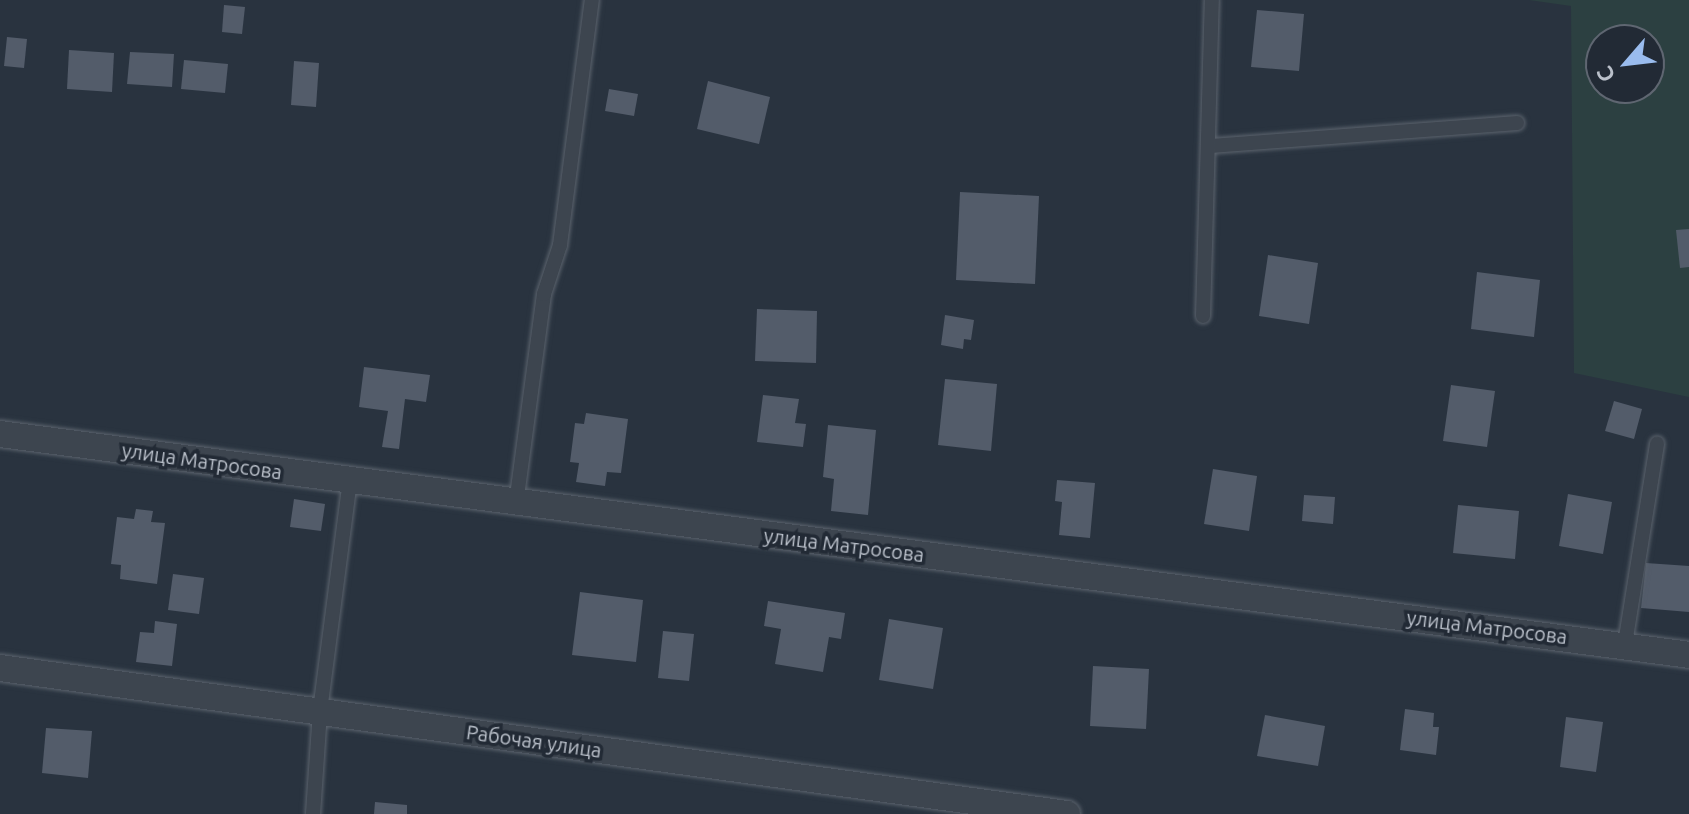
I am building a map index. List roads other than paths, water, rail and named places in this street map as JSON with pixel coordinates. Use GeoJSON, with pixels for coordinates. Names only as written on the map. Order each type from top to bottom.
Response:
{"type":"FeatureCollection","features":[{"type":"Feature","properties":{"kind":"street","name":"улица Матросова"},"geometry":{"type":"LineString","coordinates":[[0,434],[516,504],[1625,644],[1689,655]]}},
{"type":"Feature","properties":{"kind":"street","name":"Рабочая улица"},"geometry":{"type":"LineString","coordinates":[[0,668],[1067,814]]}},
{"type":"Feature","properties":{"kind":"lane"},"geometry":{"type":"LineString","coordinates":[[516,504],[544,294],[560,245],[592,0]]}},
{"type":"Feature","properties":{"kind":"lane"},"geometry":{"type":"LineString","coordinates":[[1203,316],[1211,146],[1212,0]]}},
{"type":"Feature","properties":{"kind":"lane"},"geometry":{"type":"LineString","coordinates":[[1211,146],[1517,123]]}},
{"type":"Feature","properties":{"kind":"lane"},"geometry":{"type":"LineString","coordinates":[[1625,644],[1657,444]]}},
{"type":"Feature","properties":{"kind":"lane"},"geometry":{"type":"LineString","coordinates":[[313,814],[320,711],[350,481]]}}]}
